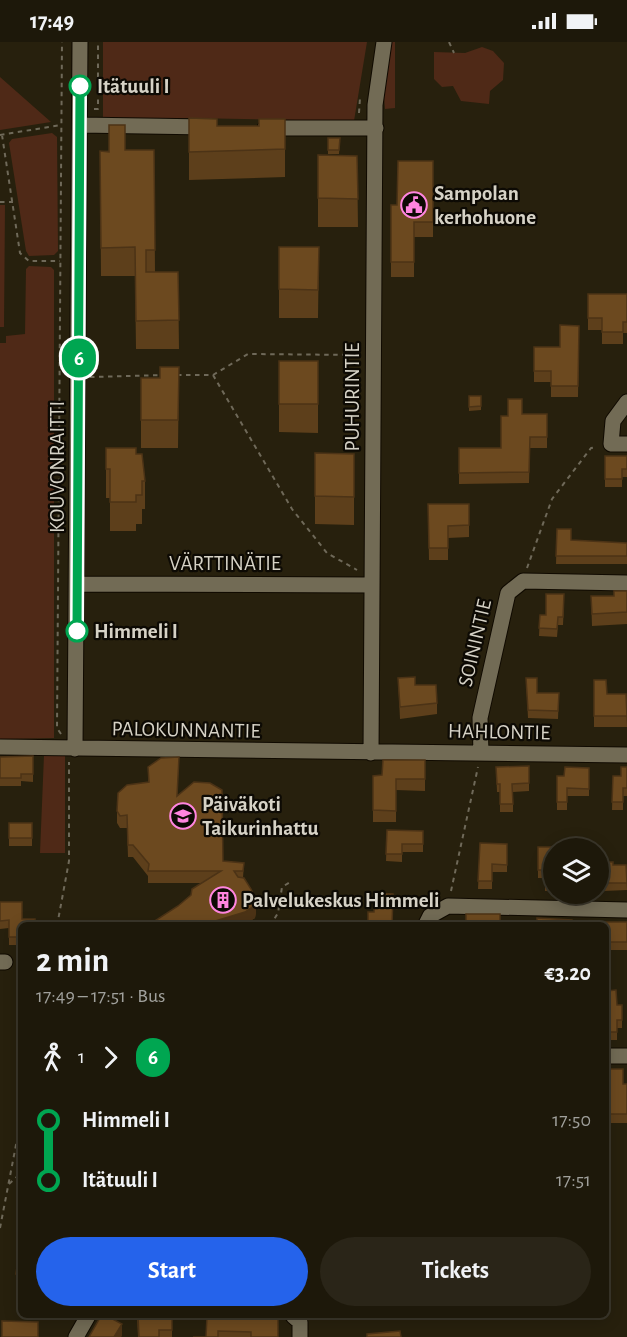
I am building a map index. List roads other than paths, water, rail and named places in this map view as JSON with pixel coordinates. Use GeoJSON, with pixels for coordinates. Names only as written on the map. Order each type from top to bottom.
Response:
{"type":"FeatureCollection","features":[{"type":"Feature","properties":{"kind":"street","name":"KOUVONRAITTI"},"geometry":{"type":"LineString","coordinates":[[71,749],[78,584],[80,42]]}},
{"type":"Feature","properties":{"kind":"street","name":"PUHURINTIE"},"geometry":{"type":"LineString","coordinates":[[371,753],[375,105],[384,42]]}},
{"type":"Feature","properties":{"kind":"street"},"geometry":{"type":"LineString","coordinates":[[80,125],[222,127]]}},
{"type":"Feature","properties":{"kind":"street"},"geometry":{"type":"LineString","coordinates":[[245,128],[375,128]]}},
{"type":"Feature","properties":{"kind":"street"},"geometry":{"type":"LineString","coordinates":[[619,444],[613,421],[627,402]]}},
{"type":"Feature","properties":{"kind":"street","name":"SOININTIE"},"geometry":{"type":"LineString","coordinates":[[481,753],[480,718],[508,594],[523,581],[627,583]]}},
{"type":"Feature","properties":{"kind":"street","name":"VÄRTTINÄTIE"},"geometry":{"type":"LineString","coordinates":[[78,584],[372,585]]}},
{"type":"Feature","properties":{"kind":"street","name":"PALOKUNNANTIE"},"geometry":{"type":"LineString","coordinates":[[0,747],[371,753]]}},
{"type":"Feature","properties":{"kind":"street","name":"HAHLONTIE"},"geometry":{"type":"LineString","coordinates":[[371,753],[627,755]]}},
{"type":"Feature","properties":{"kind":"street"},"geometry":{"type":"LineString","coordinates":[[427,922],[430,916],[448,906],[627,910]]}},
{"type":"Feature","properties":{"kind":"street"},"geometry":{"type":"LineString","coordinates":[[609,1056],[627,1056]]}},
{"type":"Feature","properties":{"kind":"street"},"geometry":{"type":"LineString","coordinates":[[76,1337],[87,1318]]}},
{"type":"Feature","properties":{"kind":"street"},"geometry":{"type":"LineString","coordinates":[[295,1318],[300,1322],[300,1337]]}},
{"type":"Feature","properties":{"kind":"place","name":"Itätuuli I"},"geometry":{"type":"Point","coordinates":[80,86]}},
{"type":"Feature","properties":{"kind":"place","name":"Sampolan kerhohuone"},"geometry":{"type":"Point","coordinates":[414,205]}},
{"type":"Feature","properties":{"kind":"place","name":"Himmeli I"},"geometry":{"type":"Point","coordinates":[77,631]}},
{"type":"Feature","properties":{"kind":"place","name":"Päiväkoti Taikurinhattu"},"geometry":{"type":"Point","coordinates":[183,816]}},
{"type":"Feature","properties":{"kind":"place","name":"Palvelukeskus Himmeli"},"geometry":{"type":"Point","coordinates":[223,900]}}]}
